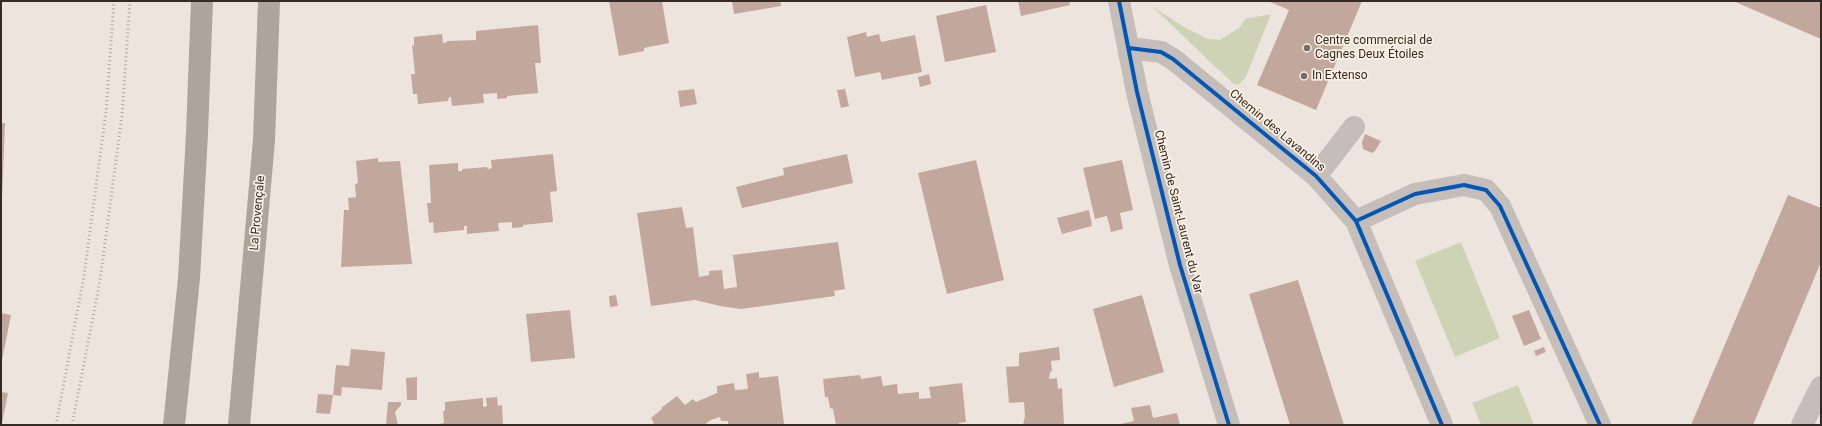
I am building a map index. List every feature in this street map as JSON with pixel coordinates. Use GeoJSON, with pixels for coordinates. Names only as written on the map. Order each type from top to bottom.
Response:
{"type":"FeatureCollection","features":[{"type":"Feature","properties":{"kind":"highway"},"geometry":{"type":"LineString","coordinates":[[174,425],[188,278],[197,134],[202,1]]}},
{"type":"Feature","properties":{"kind":"highway","name":"La Provençale"},"geometry":{"type":"LineString","coordinates":[[239,425],[264,140],[269,1]]}},
{"type":"Feature","properties":{"kind":"street","name":"Chemin de Saint-Laurent du Var"},"geometry":{"type":"LineString","coordinates":[[1119,1],[1137,92],[1180,265],[1229,425]]}},
{"type":"Feature","properties":{"kind":"street","name":"Chemin des Lavandins"},"geometry":{"type":"LineString","coordinates":[[1129,48],[1161,52],[1173,59],[1316,176],[1356,221],[1442,425]]}},
{"type":"Feature","properties":{"kind":"street"},"geometry":{"type":"LineString","coordinates":[[1316,176],[1354,127]]}},
{"type":"Feature","properties":{"kind":"street"},"geometry":{"type":"LineString","coordinates":[[1356,221],[1415,194],[1464,185],[1486,190],[1500,206],[1600,425]]}},
{"type":"Feature","properties":{"kind":"street"},"geometry":{"type":"LineString","coordinates":[[1802,425],[1821,386]]}},
{"type":"Feature","properties":{"kind":"green space"},"geometry":{"type":"Polygon","coordinates":[[[1153,7],[1184,27],[1208,39],[1220,40],[1240,27],[1245,19],[1271,14],[1246,77],[1238,85],[1234,84],[1153,7]]]}},
{"type":"Feature","properties":{"kind":"green space"},"geometry":{"type":"Polygon","coordinates":[[[1461,242],[1500,338],[1455,357],[1415,261],[1461,242]]]}},
{"type":"Feature","properties":{"kind":"green space"},"geometry":{"type":"Polygon","coordinates":[[[1518,385],[1534,425],[1481,425],[1472,403],[1518,385]]]}},
{"type":"Feature","properties":{"kind":"building"},"geometry":{"type":"Polygon","coordinates":[[[609,1],[662,1],[669,43],[644,48],[644,51],[619,56],[609,1]]]}},
{"type":"Feature","properties":{"kind":"building"},"geometry":{"type":"Polygon","coordinates":[[[732,1],[780,1],[781,6],[734,14],[732,1]]]}},
{"type":"Feature","properties":{"kind":"building"},"geometry":{"type":"Polygon","coordinates":[[[1018,1],[1069,1],[1070,5],[1021,16],[1018,1]]]}},
{"type":"Feature","properties":{"kind":"building","name":"Centre commercial de Cagnes Deux Étoiles"},"geometry":{"type":"Polygon","coordinates":[[[1268,1],[1362,1],[1316,110],[1257,85],[1289,10],[1268,1]]]}},
{"type":"Feature","properties":{"kind":"building"},"geometry":{"type":"Polygon","coordinates":[[[1733,1],[1821,1],[1821,39],[1733,1]]]}},
{"type":"Feature","properties":{"kind":"building"},"geometry":{"type":"Polygon","coordinates":[[[986,5],[996,52],[945,62],[936,16],[986,5]]]}},
{"type":"Feature","properties":{"kind":"building"},"geometry":{"type":"Polygon","coordinates":[[[538,25],[541,63],[535,63],[538,93],[507,96],[507,98],[497,99],[497,93],[483,94],[484,103],[452,106],[451,97],[449,97],[448,101],[418,104],[417,94],[413,94],[411,74],[415,74],[412,45],[414,46],[414,37],[442,34],[443,43],[447,41],[476,40],[476,31],[538,25]]]}},
{"type":"Feature","properties":{"kind":"building"},"geometry":{"type":"Polygon","coordinates":[[[866,32],[867,37],[879,34],[881,42],[915,35],[922,72],[882,80],[880,72],[855,77],[847,37],[866,32]]]}},
{"type":"Feature","properties":{"kind":"building"},"geometry":{"type":"Polygon","coordinates":[[[929,74],[931,84],[920,87],[918,77],[929,74]]]}},
{"type":"Feature","properties":{"kind":"building"},"geometry":{"type":"Polygon","coordinates":[[[694,89],[697,104],[680,107],[678,91],[694,89]]]}},
{"type":"Feature","properties":{"kind":"building"},"geometry":{"type":"Polygon","coordinates":[[[845,89],[849,106],[841,108],[837,90],[845,89]]]}},
{"type":"Feature","properties":{"kind":"building"},"geometry":{"type":"Polygon","coordinates":[[[1,123],[5,123],[2,200],[1,200],[1,123]]]}},
{"type":"Feature","properties":{"kind":"building"},"geometry":{"type":"Polygon","coordinates":[[[1365,134],[1381,141],[1372,153],[1363,149],[1362,142],[1365,134]]]}},
{"type":"Feature","properties":{"kind":"building"},"geometry":{"type":"Polygon","coordinates":[[[553,154],[557,191],[550,192],[553,222],[523,225],[523,227],[512,228],[512,222],[498,223],[499,231],[467,234],[467,226],[464,226],[464,230],[434,233],[433,222],[429,223],[427,203],[431,203],[429,165],[458,163],[458,171],[462,171],[462,169],[487,167],[488,169],[492,168],[491,160],[553,154]]]}},
{"type":"Feature","properties":{"kind":"building"},"geometry":{"type":"Polygon","coordinates":[[[847,154],[853,183],[742,208],[736,187],[784,175],[783,168],[847,154]]]}},
{"type":"Feature","properties":{"kind":"building"},"geometry":{"type":"Polygon","coordinates":[[[378,158],[378,162],[400,161],[412,264],[341,267],[344,210],[349,210],[348,198],[356,197],[355,184],[358,183],[356,161],[378,158]]]}},
{"type":"Feature","properties":{"kind":"building"},"geometry":{"type":"Polygon","coordinates":[[[976,160],[1004,280],[947,294],[918,173],[976,160]]]}},
{"type":"Feature","properties":{"kind":"building"},"geometry":{"type":"Polygon","coordinates":[[[1122,160],[1133,210],[1120,213],[1123,229],[1111,232],[1107,216],[1095,219],[1083,168],[1122,160]]]}},
{"type":"Feature","properties":{"kind":"building"},"geometry":{"type":"Polygon","coordinates":[[[1788,195],[1821,208],[1821,262],[1753,425],[1691,425],[1788,195]]]}},
{"type":"Feature","properties":{"kind":"building"},"geometry":{"type":"Polygon","coordinates":[[[682,207],[686,228],[693,227],[699,277],[709,275],[709,271],[722,270],[724,289],[737,287],[733,255],[838,242],[845,289],[834,291],[835,296],[741,309],[695,300],[651,306],[637,213],[682,207]]]}},
{"type":"Feature","properties":{"kind":"building"},"geometry":{"type":"Polygon","coordinates":[[[1089,210],[1092,226],[1062,234],[1057,218],[1089,210]]]}},
{"type":"Feature","properties":{"kind":"building"},"geometry":{"type":"Polygon","coordinates":[[[1298,280],[1344,425],[1290,425],[1249,294],[1298,280]]]}},
{"type":"Feature","properties":{"kind":"building"},"geometry":{"type":"Polygon","coordinates":[[[616,295],[618,306],[610,307],[609,296],[616,295]]]}},
{"type":"Feature","properties":{"kind":"building"},"geometry":{"type":"Polygon","coordinates":[[[1142,295],[1164,372],[1114,387],[1093,309],[1142,295]]]}},
{"type":"Feature","properties":{"kind":"building"},"geometry":{"type":"Polygon","coordinates":[[[570,310],[575,358],[531,362],[526,314],[570,310]]]}},
{"type":"Feature","properties":{"kind":"building"},"geometry":{"type":"Polygon","coordinates":[[[1529,310],[1541,339],[1524,346],[1512,316],[1529,310]]]}},
{"type":"Feature","properties":{"kind":"building"},"geometry":{"type":"Polygon","coordinates":[[[1,313],[11,315],[2,360],[1,359],[1,313]]]}},
{"type":"Feature","properties":{"kind":"building"},"geometry":{"type":"Polygon","coordinates":[[[1059,347],[1060,360],[1051,361],[1052,371],[1050,372],[1049,379],[1057,378],[1058,389],[1062,388],[1064,425],[1023,425],[1025,416],[1024,402],[1009,403],[1006,367],[1019,366],[1019,353],[1059,347]]]}},
{"type":"Feature","properties":{"kind":"building"},"geometry":{"type":"Polygon","coordinates":[[[1544,347],[1546,352],[1536,356],[1534,351],[1544,347]]]}},
{"type":"Feature","properties":{"kind":"building"},"geometry":{"type":"Polygon","coordinates":[[[351,349],[385,352],[382,390],[342,387],[341,396],[333,395],[336,365],[349,366],[351,349]]]}},
{"type":"Feature","properties":{"kind":"building"},"geometry":{"type":"Polygon","coordinates":[[[759,372],[759,378],[778,376],[784,424],[728,424],[728,421],[721,421],[720,417],[711,420],[704,425],[652,425],[654,423],[651,418],[677,396],[685,405],[693,399],[696,402],[717,393],[717,386],[734,383],[735,390],[748,389],[746,374],[759,372]]]}},
{"type":"Feature","properties":{"kind":"building"},"geometry":{"type":"Polygon","coordinates":[[[860,375],[861,379],[881,376],[883,386],[897,384],[898,394],[919,392],[919,399],[931,398],[929,387],[962,383],[966,422],[959,423],[959,425],[836,425],[833,409],[830,408],[828,397],[825,397],[823,379],[860,375]]]}},
{"type":"Feature","properties":{"kind":"building"},"geometry":{"type":"Polygon","coordinates":[[[417,377],[417,400],[407,400],[406,378],[417,377]]]}},
{"type":"Feature","properties":{"kind":"building"},"geometry":{"type":"Polygon","coordinates":[[[1,392],[8,393],[2,423],[1,423],[1,392]]]}},
{"type":"Feature","properties":{"kind":"building"},"geometry":{"type":"Polygon","coordinates":[[[318,394],[333,395],[330,414],[316,413],[318,394]]]}},
{"type":"Feature","properties":{"kind":"building"},"geometry":{"type":"Polygon","coordinates":[[[497,397],[498,406],[502,405],[503,425],[434,425],[444,423],[443,411],[445,411],[445,402],[483,398],[483,407],[487,406],[486,398],[497,397]]]}},
{"type":"Feature","properties":{"kind":"building"},"geometry":{"type":"Polygon","coordinates":[[[388,402],[401,402],[401,405],[395,412],[398,425],[386,425],[388,402]]]}},
{"type":"Feature","properties":{"kind":"building"},"geometry":{"type":"Polygon","coordinates":[[[1150,405],[1153,418],[1177,413],[1180,425],[1116,425],[1134,421],[1131,408],[1150,405]]]}},
{"type":"Feature","properties":{"kind":"railway"},"geometry":{"type":"LineString","coordinates":[[56,425],[84,276],[106,112],[114,1]]}},
{"type":"Feature","properties":{"kind":"railway"},"geometry":{"type":"LineString","coordinates":[[72,425],[100,281],[122,115],[130,1]]}},
{"type":"Feature","properties":{"kind":"cycle path"},"geometry":{"type":"LineString","coordinates":[[1119,1],[1137,92],[1180,265],[1229,425]]}},
{"type":"Feature","properties":{"kind":"cycle path"},"geometry":{"type":"LineString","coordinates":[[1129,48],[1161,52],[1173,59],[1316,176],[1356,221],[1442,425]]}},
{"type":"Feature","properties":{"kind":"cycle path"},"geometry":{"type":"LineString","coordinates":[[1356,221],[1415,194],[1464,185],[1486,190],[1500,206],[1600,425]]}},
{"type":"Feature","properties":{"kind":"place","name":"Centre commercial de Cagnes Deux Étoiles"},"geometry":{"type":"Point","coordinates":[1307,48]}},
{"type":"Feature","properties":{"kind":"place","name":"In Extenso"},"geometry":{"type":"Point","coordinates":[1304,76]}}]}
